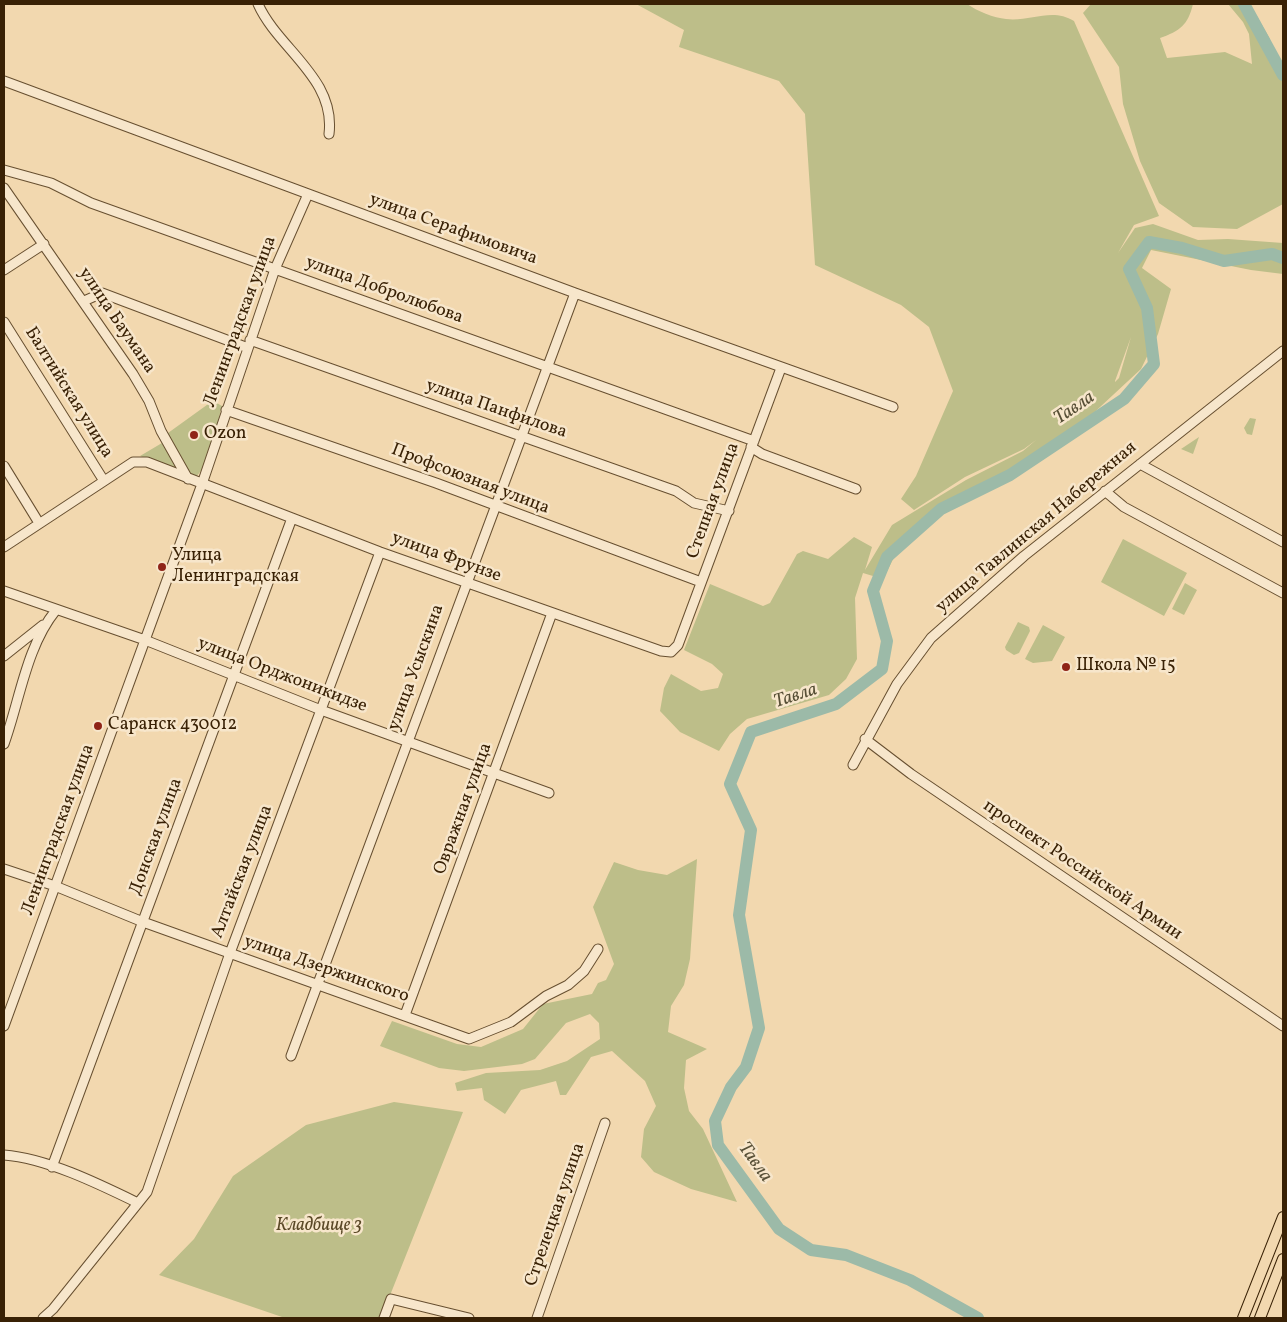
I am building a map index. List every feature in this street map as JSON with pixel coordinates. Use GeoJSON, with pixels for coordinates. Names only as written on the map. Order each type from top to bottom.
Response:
{"type":"FeatureCollection","features":[{"type":"Feature","properties":{"kind":"main road"},"geometry":{"type":"LineString","coordinates":[[1243,1318],[1283,1217]]}},
{"type":"Feature","properties":{"kind":"main road"},"geometry":{"type":"LineString","coordinates":[[1260,1318],[1283,1259]]}},
{"type":"Feature","properties":{"kind":"street"},"geometry":{"type":"LineString","coordinates":[[258,4],[323,91],[330,123],[329,134]]}},
{"type":"Feature","properties":{"kind":"street","name":"улица Серафимовича"},"geometry":{"type":"LineString","coordinates":[[4,81],[575,293],[781,368],[893,406]]}},
{"type":"Feature","properties":{"kind":"street","name":"улица Добролюбова"},"geometry":{"type":"LineString","coordinates":[[4,170],[51,183],[91,203],[548,366],[752,444],[762,454],[856,489]]}},
{"type":"Feature","properties":{"kind":"street","name":"улица Баумана"},"geometry":{"type":"LineString","coordinates":[[4,188],[134,374],[149,401],[161,431],[188,479]]}},
{"type":"Feature","properties":{"kind":"street","name":"Ленинградская улица"},"geometry":{"type":"LineString","coordinates":[[4,1026],[202,484],[275,269],[308,194]]}},
{"type":"Feature","properties":{"kind":"street"},"geometry":{"type":"LineString","coordinates":[[4,270],[44,244]]}},
{"type":"Feature","properties":{"kind":"street","name":"улица Панфилова"},"geometry":{"type":"LineString","coordinates":[[84,301],[102,293],[676,491],[694,503],[729,511]]}},
{"type":"Feature","properties":{"kind":"street","name":"улица Усыскина"},"geometry":{"type":"LineString","coordinates":[[291,1056],[575,293]]}},
{"type":"Feature","properties":{"kind":"street","name":"Балтийская улица"},"geometry":{"type":"LineString","coordinates":[[4,322],[104,481]]}},
{"type":"Feature","properties":{"kind":"street","name":"улица Тавлинская Набережная"},"geometry":{"type":"LineString","coordinates":[[853,765],[865,739],[897,684],[931,638],[1024,556],[1283,352]]}},
{"type":"Feature","properties":{"kind":"street","name":"Степная улица"},"geometry":{"type":"LineString","coordinates":[[678,645],[781,368]]}},
{"type":"Feature","properties":{"kind":"street","name":"Профсоюзная улица"},"geometry":{"type":"LineString","coordinates":[[226,410],[436,483],[494,507],[701,582]]}},
{"type":"Feature","properties":{"kind":"street","name":"улица Фрунзе"},"geometry":{"type":"LineString","coordinates":[[4,547],[133,462],[147,462],[380,552],[552,614],[667,653],[675,650],[678,645]]}},
{"type":"Feature","properties":{"kind":"street"},"geometry":{"type":"LineString","coordinates":[[1140,464],[1283,542]]}},
{"type":"Feature","properties":{"kind":"street"},"geometry":{"type":"LineString","coordinates":[[4,466],[39,523]]}},
{"type":"Feature","properties":{"kind":"street"},"geometry":{"type":"LineString","coordinates":[[1105,492],[1124,507],[1283,593]]}},
{"type":"Feature","properties":{"kind":"street","name":"Донская улица"},"geometry":{"type":"LineString","coordinates":[[52,1167],[292,518]]}},
{"type":"Feature","properties":{"kind":"street","name":"Алтайская улица"},"geometry":{"type":"LineString","coordinates":[[43,1318],[54,1309],[138,1203],[144,1199],[230,953],[380,552]]}},
{"type":"Feature","properties":{"kind":"street","name":"улица Орджоникидзе"},"geometry":{"type":"LineString","coordinates":[[4,590],[145,640],[321,710],[549,793]]}},
{"type":"Feature","properties":{"kind":"street"},"geometry":{"type":"LineString","coordinates":[[4,656],[46,622],[56,610]]}},
{"type":"Feature","properties":{"kind":"street","name":"Овражная улица"},"geometry":{"type":"LineString","coordinates":[[405,1015],[552,614]]}},
{"type":"Feature","properties":{"kind":"street"},"geometry":{"type":"LineString","coordinates":[[4,744],[34,647],[46,622]]}},
{"type":"Feature","properties":{"kind":"street","name":"проспект Российской Армии"},"geometry":{"type":"LineString","coordinates":[[865,739],[911,774],[1283,1026]]}},
{"type":"Feature","properties":{"kind":"street","name":"улица Дзержинского"},"geometry":{"type":"LineString","coordinates":[[4,869],[55,886],[143,922],[469,1039],[512,1022],[546,996],[568,985],[584,971],[598,949]]}},
{"type":"Feature","properties":{"kind":"street","name":"Стрелецкая улица"},"geometry":{"type":"LineString","coordinates":[[537,1318],[606,1122]]}},
{"type":"Feature","properties":{"kind":"street"},"geometry":{"type":"LineString","coordinates":[[4,1155],[52,1167],[105,1187],[138,1203]]}},
{"type":"Feature","properties":{"kind":"street"},"geometry":{"type":"LineString","coordinates":[[384,1318],[391,1300],[470,1318]]}},
{"type":"Feature","properties":{"kind":"green space"},"geometry":{"type":"Polygon","coordinates":[[[636,4],[967,4],[986,14],[1006,19],[1024,19],[1049,15],[1066,17],[1074,21],[1159,216],[1134,225],[1118,253],[1135,228],[1153,224],[1198,240],[1228,239],[1283,243],[1283,274],[1251,270],[1151,250],[1142,268],[1171,289],[1158,334],[1141,369],[1044,459],[907,532],[883,579],[863,573],[855,598],[857,659],[846,679],[829,695],[747,719],[730,734],[719,751],[680,732],[660,711],[664,688],[671,674],[701,691],[718,688],[723,674],[712,664],[684,650],[710,584],[763,606],[770,603],[797,554],[803,551],[828,559],[854,537],[872,547],[865,570],[892,525],[966,480],[1023,451],[1036,440],[1024,449],[965,477],[914,510],[901,499],[916,476],[953,391],[929,327],[901,305],[815,265],[805,114],[779,81],[679,47],[684,30],[636,4]],[[1131,337],[1115,382],[1119,378],[1131,337]]]}},
{"type":"Feature","properties":{"kind":"green space"},"geometry":{"type":"Polygon","coordinates":[[[1091,4],[1193,4],[1186,22],[1178,30],[1160,38],[1167,58],[1225,52],[1252,64],[1249,34],[1243,22],[1228,4],[1250,4],[1270,39],[1263,46],[1283,63],[1283,204],[1237,229],[1193,227],[1159,203],[1140,161],[1123,104],[1119,67],[1083,13],[1091,4]]]}},
{"type":"Feature","properties":{"kind":"green space"},"geometry":{"type":"Polygon","coordinates":[[[211,402],[222,406],[209,455],[200,472],[195,477],[188,472],[167,438],[168,433],[211,402]]]}},
{"type":"Feature","properties":{"kind":"green space"},"geometry":{"type":"Polygon","coordinates":[[[1250,418],[1256,419],[1252,435],[1247,434],[1244,428],[1250,418]]]}},
{"type":"Feature","properties":{"kind":"green space"},"geometry":{"type":"Polygon","coordinates":[[[1199,437],[1193,454],[1181,449],[1199,437]]]}},
{"type":"Feature","properties":{"kind":"green space"},"geometry":{"type":"Polygon","coordinates":[[[162,443],[179,471],[140,456],[162,443]]]}},
{"type":"Feature","properties":{"kind":"green space"},"geometry":{"type":"Polygon","coordinates":[[[1123,539],[1187,573],[1164,616],[1101,582],[1123,539]]]}},
{"type":"Feature","properties":{"kind":"green space"},"geometry":{"type":"Polygon","coordinates":[[[1185,583],[1197,590],[1184,615],[1172,609],[1185,583]]]}},
{"type":"Feature","properties":{"kind":"green space"},"geometry":{"type":"Polygon","coordinates":[[[1018,622],[1029,627],[1030,631],[1019,653],[1014,655],[1006,650],[1005,647],[1018,622]]]}},
{"type":"Feature","properties":{"kind":"green space"},"geometry":{"type":"Polygon","coordinates":[[[1043,625],[1065,637],[1052,661],[1033,663],[1025,659],[1043,625]]]}},
{"type":"Feature","properties":{"kind":"green space"},"geometry":{"type":"Polygon","coordinates":[[[697,859],[690,959],[684,985],[671,1006],[668,1032],[707,1049],[686,1060],[684,1088],[689,1111],[703,1129],[737,1202],[691,1189],[654,1172],[641,1157],[644,1129],[656,1106],[645,1081],[612,1051],[591,1057],[566,1095],[560,1095],[556,1081],[521,1090],[505,1114],[484,1100],[482,1088],[457,1091],[455,1083],[486,1073],[540,1070],[567,1061],[600,1039],[599,1023],[590,1014],[566,1023],[535,1059],[522,1064],[464,1071],[439,1068],[380,1046],[392,1021],[457,1044],[481,1047],[523,1029],[543,1004],[592,994],[598,983],[606,980],[614,964],[593,907],[614,862],[638,870],[667,875],[697,859]]]}},
{"type":"Feature","properties":{"kind":"green space","name":"Кладбище 3"},"geometry":{"type":"Polygon","coordinates":[[[394,1102],[463,1112],[381,1318],[285,1318],[159,1275],[194,1239],[233,1176],[306,1125],[394,1102]]]}},
{"type":"Feature","properties":{"kind":"waterway","name":"Тавла"},"geometry":{"type":"LineString","coordinates":[[1244,4],[1283,75]]}},
{"type":"Feature","properties":{"kind":"waterway","name":"Тавла"},"geometry":{"type":"LineString","coordinates":[[978,1318],[910,1280],[846,1255],[811,1250],[779,1229],[718,1145],[715,1121],[731,1087],[746,1067],[759,1028],[739,915],[751,830],[730,784],[751,732],[836,704],[882,669],[887,641],[873,591],[887,557],[941,509],[1010,475],[1124,399],[1154,364],[1147,308],[1129,269],[1149,242],[1182,248],[1224,261],[1272,254],[1283,258]]}},
{"type":"Feature","properties":{"kind":"place","name":"Ozon"},"geometry":{"type":"Point","coordinates":[194,435]}},
{"type":"Feature","properties":{"kind":"place","name":"Улица Ленинградская"},"geometry":{"type":"Point","coordinates":[162,567]}},
{"type":"Feature","properties":{"kind":"place","name":"Школа № 15"},"geometry":{"type":"Point","coordinates":[1066,667]}},
{"type":"Feature","properties":{"kind":"place","name":"Саранск 430012"},"geometry":{"type":"Point","coordinates":[98,726]}}]}
